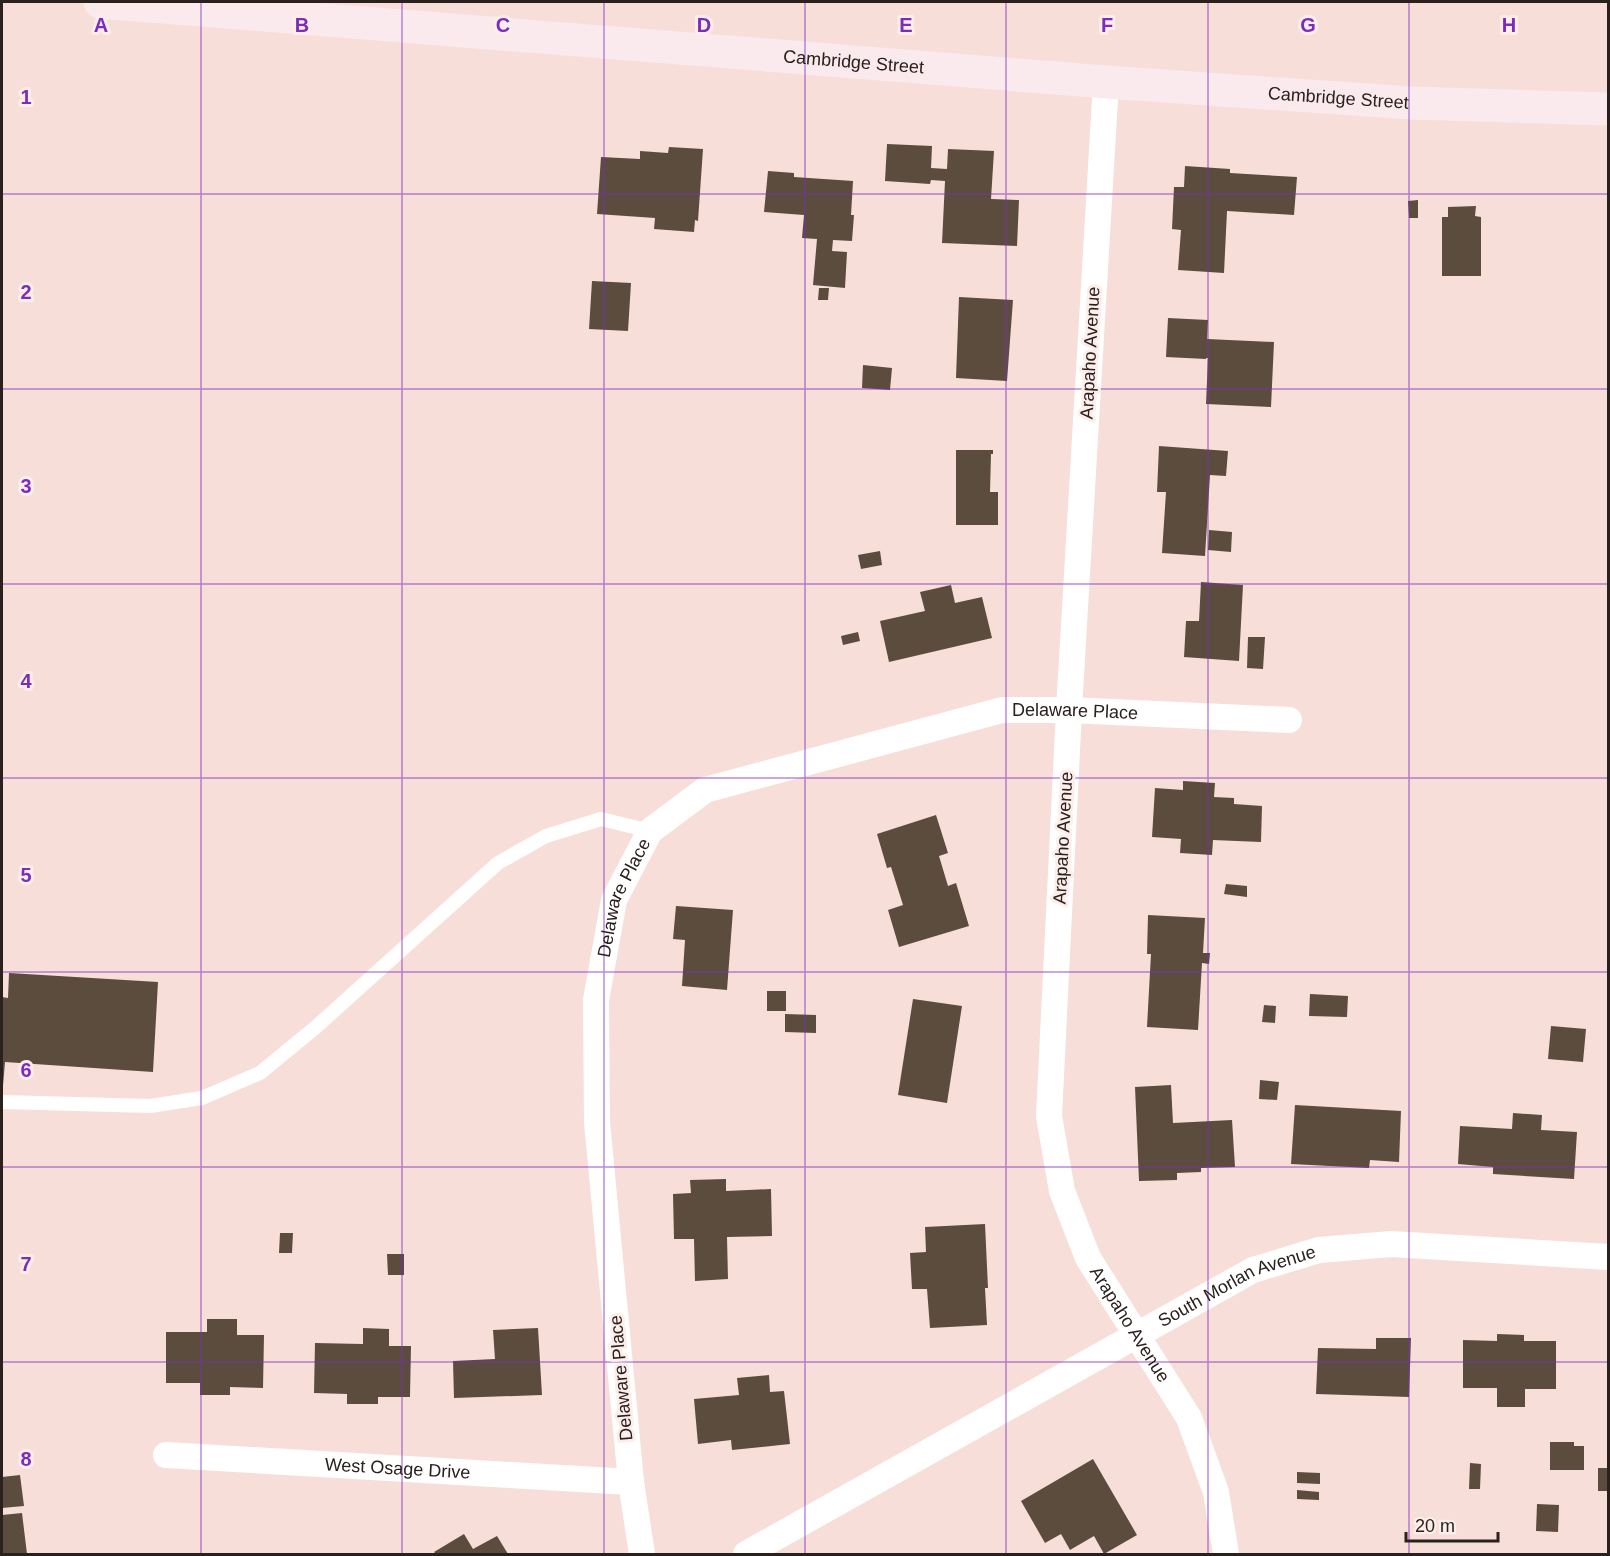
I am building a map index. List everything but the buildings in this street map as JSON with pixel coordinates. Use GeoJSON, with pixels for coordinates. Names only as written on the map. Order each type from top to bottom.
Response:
{"type":"FeatureCollection","features":[{"type":"Feature","properties":{"kind":"street","name":"Cambridge Street"},"geometry":{"type":"LineString","coordinates":[[100,2],[1411,104],[1608,109]]}},
{"type":"Feature","properties":{"kind":"street","name":"Arapaho Avenue"},"geometry":{"type":"LineString","coordinates":[[1106,82],[1069,710],[1049,1116],[1062,1191],[1088,1258],[1189,1418],[1216,1492],[1226,1554]]}},
{"type":"Feature","properties":{"kind":"street","name":"Delaware Place"},"geometry":{"type":"LineString","coordinates":[[642,1554],[631,1482],[597,1122],[596,1000],[614,900],[650,831],[705,790],[1002,710],[1069,710],[1289,720]]}},
{"type":"Feature","properties":{"kind":"street","name":"South Morlan Avenue"},"geometry":{"type":"LineString","coordinates":[[746,1554],[1253,1270],[1319,1250],[1391,1244],[1608,1257]]}},
{"type":"Feature","properties":{"kind":"street","name":"West Osage Drive"},"geometry":{"type":"LineString","coordinates":[[166,1455],[631,1482]]}},
{"type":"Feature","properties":{"kind":"lane"},"geometry":{"type":"LineString","coordinates":[[2,1102],[150,1106],[202,1098],[260,1073],[316,1027],[498,863],[546,836],[601,819],[650,831]]}}]}
